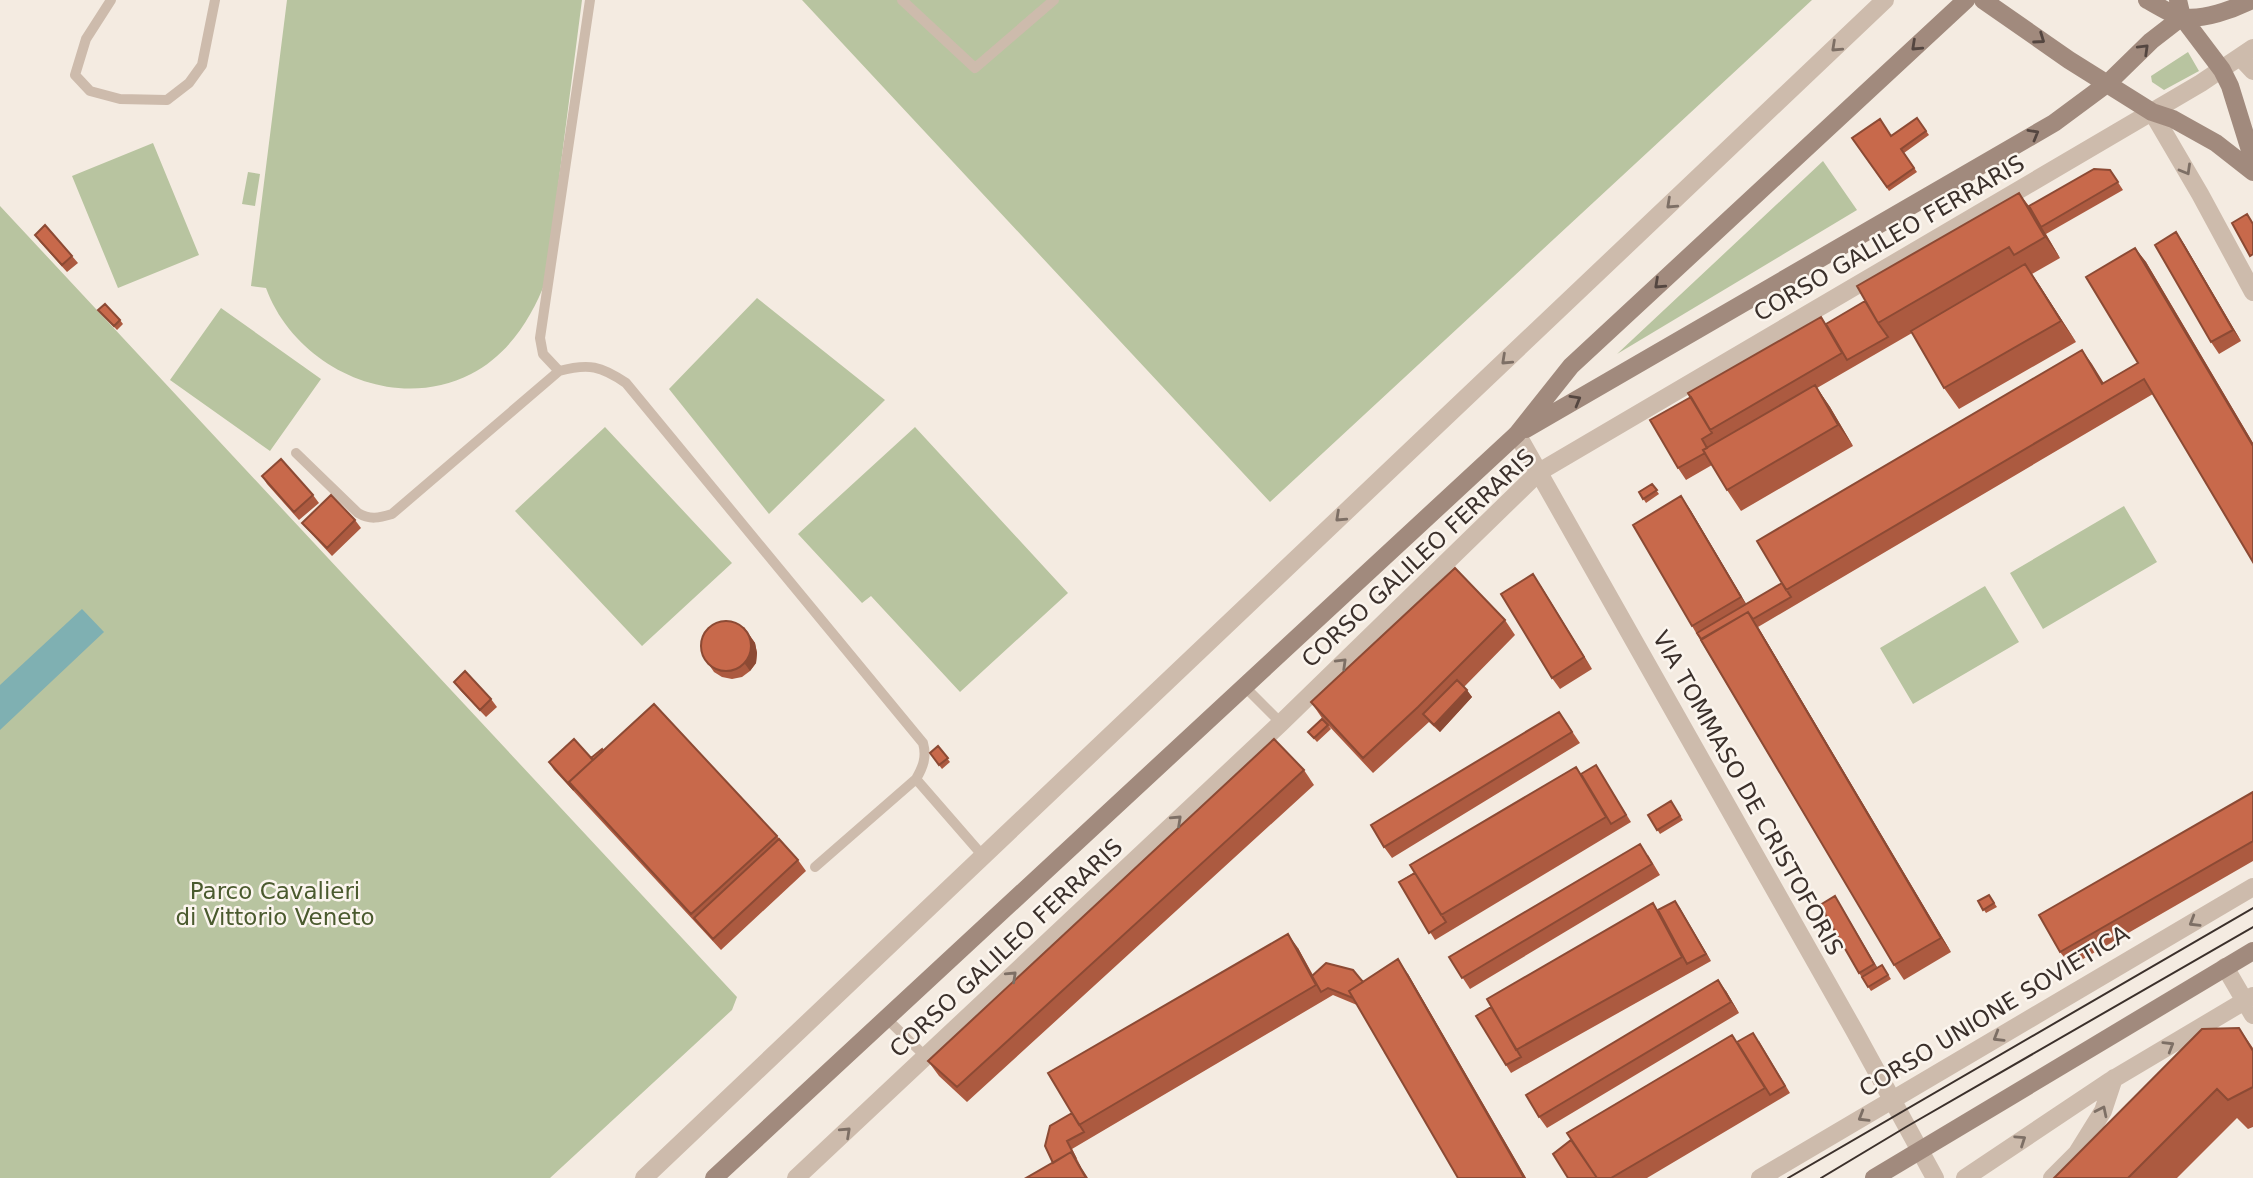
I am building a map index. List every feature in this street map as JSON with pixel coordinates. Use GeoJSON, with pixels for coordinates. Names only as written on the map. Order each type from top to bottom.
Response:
{"type":"FeatureCollection","features":[{"type":"Feature","properties":{"kind":"main road","name":"CORSO GALILEO FERRARIS"},"geometry":{"type":"LineString","coordinates":[[714,1178],[1517,434],[1571,366],[1966,0]]}},
{"type":"Feature","properties":{"kind":"main road"},"geometry":{"type":"LineString","coordinates":[[1983,0],[2069,60],[2151,112],[2173,119],[2216,143],[2253,172]]}},
{"type":"Feature","properties":{"kind":"main road"},"geometry":{"type":"LineString","coordinates":[[2147,0],[2180,9],[2222,12],[2252,0]]}},
{"type":"Feature","properties":{"kind":"main road","name":"CORSO GALILEO FERRARIS"},"geometry":{"type":"LineString","coordinates":[[1517,434],[2054,123],[2108,83],[2180,9]]}},
{"type":"Feature","properties":{"kind":"main road"},"geometry":{"type":"LineString","coordinates":[[2180,9],[2222,70],[2234,96],[2253,160]]}},
{"type":"Feature","properties":{"kind":"main road"},"geometry":{"type":"LineString","coordinates":[[1874,1178],[2253,951]]}},
{"type":"Feature","properties":{"kind":"street"},"geometry":{"type":"LineString","coordinates":[[643,1178],[1885,0]]}},
{"type":"Feature","properties":{"kind":"street"},"geometry":{"type":"LineString","coordinates":[[2247,52],[2253,71]]}},
{"type":"Feature","properties":{"kind":"street","name":"CORSO GALILEO FERRARIS"},"geometry":{"type":"LineString","coordinates":[[796,1178],[1281,723],[1539,472],[2222,70],[2247,52]]}},
{"type":"Feature","properties":{"kind":"street"},"geometry":{"type":"LineString","coordinates":[[2151,112],[2200,194],[2253,292]]}},
{"type":"Feature","properties":{"kind":"street","name":"VIA TOMMASO DE CRISTOFORIS"},"geometry":{"type":"LineString","coordinates":[[1517,434],[1935,1178]]}},
{"type":"Feature","properties":{"kind":"street","name":"CORSO UNIONE SOVIETICA"},"geometry":{"type":"LineString","coordinates":[[1760,1178],[2253,887]]}},
{"type":"Feature","properties":{"kind":"street"},"geometry":{"type":"LineString","coordinates":[[1965,1178],[2114,1079],[2250,1004],[2225,967]]}},
{"type":"Feature","properties":{"kind":"street"},"geometry":{"type":"LineString","coordinates":[[2052,1178],[2077,1153],[2103,1111],[2114,1079]]}},
{"type":"Feature","properties":{"kind":"lane"},"geometry":{"type":"LineString","coordinates":[[111,0],[86,39],[75,75],[90,91],[120,99],[167,100],[189,83],[202,65],[215,0]]}},
{"type":"Feature","properties":{"kind":"lane"},"geometry":{"type":"LineString","coordinates":[[559,371],[543,354],[540,338],[590,0]]}},
{"type":"Feature","properties":{"kind":"lane"},"geometry":{"type":"LineString","coordinates":[[902,0],[975,68],[1054,0]]}},
{"type":"Feature","properties":{"kind":"lane"},"geometry":{"type":"LineString","coordinates":[[296,453],[358,513],[374,519],[380,518],[392,514],[559,371],[591,366],[608,371],[626,383],[923,743],[926,752],[924,766],[916,779],[815,867]]}},
{"type":"Feature","properties":{"kind":"lane"},"geometry":{"type":"LineString","coordinates":[[1244,686],[1281,723]]}},
{"type":"Feature","properties":{"kind":"lane"},"geometry":{"type":"LineString","coordinates":[[916,779],[983,856]]}},
{"type":"Feature","properties":{"kind":"lane"},"geometry":{"type":"LineString","coordinates":[[886,1018],[926,1057]]}},
{"type":"Feature","properties":{"kind":"green space"},"geometry":{"type":"Polygon","coordinates":[[[287,0],[582,0],[546,280],[534,308],[517,334],[496,357],[471,374],[441,385],[410,389],[380,385],[350,376],[323,360],[299,340],[280,316],[266,288],[251,286],[287,0]]]}},
{"type":"Feature","properties":{"kind":"green space"},"geometry":{"type":"Polygon","coordinates":[[[802,0],[1812,0],[1270,502],[802,0]]]}},
{"type":"Feature","properties":{"kind":"green space"},"geometry":{"type":"Polygon","coordinates":[[[2188,52],[2199,71],[2164,90],[2152,82],[2151,76],[2188,52]]]}},
{"type":"Feature","properties":{"kind":"green space"},"geometry":{"type":"Polygon","coordinates":[[[153,143],[199,255],[118,288],[72,176],[153,143]]]}},
{"type":"Feature","properties":{"kind":"green space"},"geometry":{"type":"Polygon","coordinates":[[[1823,161],[1857,210],[1617,354],[1823,161]]]}},
{"type":"Feature","properties":{"kind":"green space"},"geometry":{"type":"Polygon","coordinates":[[[248,172],[260,174],[255,206],[242,204],[248,172]]]}},
{"type":"Feature","properties":{"kind":"green space","name":"Parco Cavalieri di Vittorio Veneto"},"geometry":{"type":"Polygon","coordinates":[[[0,206],[737,997],[732,1010],[550,1178],[0,1178],[0,206]]]}},
{"type":"Feature","properties":{"kind":"green space"},"geometry":{"type":"Polygon","coordinates":[[[757,298],[885,400],[769,514],[669,389],[757,298]]]}},
{"type":"Feature","properties":{"kind":"green space"},"geometry":{"type":"Polygon","coordinates":[[[221,308],[321,379],[270,451],[170,380],[221,308]]]}},
{"type":"Feature","properties":{"kind":"green space"},"geometry":{"type":"Polygon","coordinates":[[[605,427],[732,563],[642,646],[515,511],[605,427]]]}},
{"type":"Feature","properties":{"kind":"green space"},"geometry":{"type":"Polygon","coordinates":[[[915,427],[1068,593],[960,692],[871,596],[862,603],[798,534],[915,427]]]}},
{"type":"Feature","properties":{"kind":"green space"},"geometry":{"type":"Polygon","coordinates":[[[2124,506],[2157,562],[2043,629],[2010,573],[2124,506]]]}},
{"type":"Feature","properties":{"kind":"green space"},"geometry":{"type":"Polygon","coordinates":[[[1985,586],[2019,642],[1913,704],[1880,648],[1985,586]]]}},
{"type":"Feature","properties":{"kind":"water"},"geometry":{"type":"Polygon","coordinates":[[[82,609],[104,632],[0,730],[0,685],[82,609]]]}},
{"type":"Feature","properties":{"kind":"building"},"geometry":{"type":"Polygon","coordinates":[[[1917,118],[1926,131],[1901,149],[1914,168],[1887,187],[1852,138],[1880,119],[1891,136],[1917,118]]]}},
{"type":"Feature","properties":{"kind":"building"},"geometry":{"type":"Polygon","coordinates":[[[2094,169],[2110,170],[2118,182],[2041,227],[2029,206],[2094,169]]]}},
{"type":"Feature","properties":{"kind":"building"},"geometry":{"type":"Polygon","coordinates":[[[2019,193],[2045,237],[2014,255],[2009,247],[1878,323],[1857,286],[2019,193]]]}},
{"type":"Feature","properties":{"kind":"building"},"geometry":{"type":"Polygon","coordinates":[[[2247,214],[2253,224],[2253,254],[2250,256],[2232,223],[2247,214]]]}},
{"type":"Feature","properties":{"kind":"building"},"geometry":{"type":"Polygon","coordinates":[[[45,225],[72,256],[62,265],[35,235],[45,225]]]}},
{"type":"Feature","properties":{"kind":"building"},"geometry":{"type":"Polygon","coordinates":[[[2176,232],[2233,330],[2211,342],[2155,245],[2176,232]]]}},
{"type":"Feature","properties":{"kind":"building"},"geometry":{"type":"Polygon","coordinates":[[[2135,248],[2253,446],[2253,562],[2144,379],[1786,590],[1757,541],[2082,350],[2102,384],[2138,363],[2086,277],[2135,248]]]}},
{"type":"Feature","properties":{"kind":"building"},"geometry":{"type":"Polygon","coordinates":[[[2025,264],[2061,321],[1944,388],[1911,331],[2025,264]]]}},
{"type":"Feature","properties":{"kind":"building"},"geometry":{"type":"Polygon","coordinates":[[[1865,301],[1888,337],[1847,360],[1826,324],[1865,301]]]}},
{"type":"Feature","properties":{"kind":"building"},"geometry":{"type":"Polygon","coordinates":[[[105,304],[120,320],[114,326],[98,310],[105,304]]]}},
{"type":"Feature","properties":{"kind":"building"},"geometry":{"type":"Polygon","coordinates":[[[1821,317],[1842,353],[1710,430],[1688,393],[1821,317]]]}},
{"type":"Feature","properties":{"kind":"building"},"geometry":{"type":"Polygon","coordinates":[[[1815,385],[1838,425],[1727,490],[1703,450],[1815,385]]]}},
{"type":"Feature","properties":{"kind":"building"},"geometry":{"type":"Polygon","coordinates":[[[1691,397],[1712,433],[1702,439],[1707,448],[1703,450],[1705,453],[1678,468],[1650,420],[1691,397]]]}},
{"type":"Feature","properties":{"kind":"building"},"geometry":{"type":"Polygon","coordinates":[[[281,459],[313,495],[294,512],[262,476],[281,459]]]}},
{"type":"Feature","properties":{"kind":"building"},"geometry":{"type":"Polygon","coordinates":[[[1652,484],[1657,490],[1643,499],[1639,492],[1652,484]]]}},
{"type":"Feature","properties":{"kind":"building"},"geometry":{"type":"Polygon","coordinates":[[[331,495],[355,520],[327,548],[302,523],[331,495]]]}},
{"type":"Feature","properties":{"kind":"building"},"geometry":{"type":"Polygon","coordinates":[[[1681,496],[1741,597],[1692,626],[1633,525],[1681,496]]]}},
{"type":"Feature","properties":{"kind":"building"},"geometry":{"type":"Polygon","coordinates":[[[1455,568],[1505,620],[1363,758],[1311,702],[1455,568]]]}},
{"type":"Feature","properties":{"kind":"building"},"geometry":{"type":"Polygon","coordinates":[[[1533,574],[1584,657],[1552,678],[1501,594],[1533,574]]]}},
{"type":"Feature","properties":{"kind":"building"},"geometry":{"type":"Polygon","coordinates":[[[1782,583],[1791,597],[1753,619],[1748,612],[1701,639],[1697,633],[1782,583]]]}},
{"type":"Feature","properties":{"kind":"building"},"geometry":{"type":"Polygon","coordinates":[[[1748,612],[1941,938],[1894,965],[1701,640],[1748,612]]]}},
{"type":"Feature","properties":{"kind":"building"},"geometry":{"type":"Polygon","coordinates":[[[726,621],[744,628],[751,646],[744,664],[726,671],[708,664],[701,646],[708,628],[726,621]]]}},
{"type":"Feature","properties":{"kind":"building"},"geometry":{"type":"Polygon","coordinates":[[[465,671],[491,699],[480,710],[454,682],[465,671]]]}},
{"type":"Feature","properties":{"kind":"building"},"geometry":{"type":"Polygon","coordinates":[[[1457,680],[1467,690],[1434,725],[1423,714],[1457,680]]]}},
{"type":"Feature","properties":{"kind":"building"},"geometry":{"type":"Polygon","coordinates":[[[654,704],[777,836],[691,914],[569,782],[654,704]]]}},
{"type":"Feature","properties":{"kind":"building"},"geometry":{"type":"Polygon","coordinates":[[[1559,712],[1572,732],[1384,847],[1371,825],[1559,712]]]}},
{"type":"Feature","properties":{"kind":"building"},"geometry":{"type":"Polygon","coordinates":[[[1322,719],[1328,725],[1314,738],[1308,732],[1322,719]]]}},
{"type":"Feature","properties":{"kind":"building"},"geometry":{"type":"Polygon","coordinates":[[[574,739],[593,760],[569,782],[574,790],[549,762],[574,739]]]}},
{"type":"Feature","properties":{"kind":"building"},"geometry":{"type":"Polygon","coordinates":[[[1274,739],[1304,770],[957,1087],[928,1061],[1274,739]]]}},
{"type":"Feature","properties":{"kind":"building"},"geometry":{"type":"Polygon","coordinates":[[[938,746],[948,758],[939,765],[930,753],[938,746]]]}},
{"type":"Feature","properties":{"kind":"building"},"geometry":{"type":"Polygon","coordinates":[[[602,749],[593,760],[591,758],[602,749]]]}},
{"type":"Feature","properties":{"kind":"building"},"geometry":{"type":"Polygon","coordinates":[[[1596,765],[1626,815],[1611,824],[1581,774],[1596,765]]]}},
{"type":"Feature","properties":{"kind":"building"},"geometry":{"type":"Polygon","coordinates":[[[1576,767],[1606,817],[1441,915],[1410,865],[1576,767]]]}},
{"type":"Feature","properties":{"kind":"building"},"geometry":{"type":"Polygon","coordinates":[[[2253,792],[2253,841],[2060,952],[2039,915],[2253,792]]]}},
{"type":"Feature","properties":{"kind":"building"},"geometry":{"type":"Polygon","coordinates":[[[1671,801],[1680,816],[1657,830],[1648,815],[1671,801]]]}},
{"type":"Feature","properties":{"kind":"building"},"geometry":{"type":"Polygon","coordinates":[[[779,839],[798,860],[713,939],[694,918],[779,839]]]}},
{"type":"Feature","properties":{"kind":"building"},"geometry":{"type":"Polygon","coordinates":[[[1640,844],[1652,864],[1462,978],[1449,957],[1640,844]]]}},
{"type":"Feature","properties":{"kind":"building"},"geometry":{"type":"Polygon","coordinates":[[[1415,873],[1446,922],[1429,933],[1399,882],[1415,873]]]}},
{"type":"Feature","properties":{"kind":"building"},"geometry":{"type":"Polygon","coordinates":[[[1989,895],[1994,903],[1983,910],[1978,901],[1989,895]]]}},
{"type":"Feature","properties":{"kind":"building"},"geometry":{"type":"Polygon","coordinates":[[[1835,896],[1874,964],[1859,973],[1820,905],[1835,896]]]}},
{"type":"Feature","properties":{"kind":"building"},"geometry":{"type":"Polygon","coordinates":[[[1675,901],[1706,954],[1687,964],[1658,910],[1675,901]]]}},
{"type":"Feature","properties":{"kind":"building"},"geometry":{"type":"Polygon","coordinates":[[[1653,903],[1682,957],[1516,1050],[1487,999],[1653,903]]]}},
{"type":"Feature","properties":{"kind":"building"},"geometry":{"type":"Polygon","coordinates":[[[1288,934],[1316,985],[1079,1125],[1048,1073],[1288,934]]]}},
{"type":"Feature","properties":{"kind":"building"},"geometry":{"type":"Polygon","coordinates":[[[1398,959],[1524,1178],[1458,1178],[1349,991],[1398,959]]]}},
{"type":"Feature","properties":{"kind":"building"},"geometry":{"type":"Polygon","coordinates":[[[1326,963],[1353,970],[1363,982],[1349,991],[1353,998],[1328,988],[1321,992],[1312,976],[1326,963]]]}},
{"type":"Feature","properties":{"kind":"building"},"geometry":{"type":"Polygon","coordinates":[[[1882,965],[1888,975],[1868,987],[1862,977],[1882,965]]]}},
{"type":"Feature","properties":{"kind":"building"},"geometry":{"type":"Polygon","coordinates":[[[1718,980],[1731,1002],[1539,1117],[1526,1095],[1718,980]]]}},
{"type":"Feature","properties":{"kind":"building"},"geometry":{"type":"Polygon","coordinates":[[[1491,1007],[1521,1057],[1506,1065],[1476,1016],[1491,1007]]]}},
{"type":"Feature","properties":{"kind":"building"},"geometry":{"type":"Polygon","coordinates":[[[2239,1028],[2253,1051],[2253,1087],[2228,1100],[2217,1089],[2128,1178],[2054,1178],[2202,1029],[2239,1028]]]}},
{"type":"Feature","properties":{"kind":"building"},"geometry":{"type":"Polygon","coordinates":[[[1753,1033],[1785,1086],[1770,1095],[1737,1042],[1753,1033]]]}},
{"type":"Feature","properties":{"kind":"building"},"geometry":{"type":"Polygon","coordinates":[[[1732,1035],[1765,1088],[1611,1178],[1597,1178],[1567,1133],[1732,1035]]]}},
{"type":"Feature","properties":{"kind":"building"},"geometry":{"type":"Polygon","coordinates":[[[1072,1113],[1084,1132],[1067,1141],[1076,1159],[1071,1152],[1053,1163],[1045,1146],[1050,1126],[1072,1113]]]}},
{"type":"Feature","properties":{"kind":"building"},"geometry":{"type":"Polygon","coordinates":[[[1571,1140],[1597,1178],[1568,1178],[1553,1154],[1571,1140]]]}},
{"type":"Feature","properties":{"kind":"building"},"geometry":{"type":"Polygon","coordinates":[[[1071,1152],[1086,1178],[1026,1178],[1071,1152]]]}},
{"type":"Feature","properties":{"kind":"tram line"},"geometry":{"type":"LineString","coordinates":[[1788,1178],[2253,908]]}},
{"type":"Feature","properties":{"kind":"tram line"},"geometry":{"type":"LineString","coordinates":[[1821,1178],[2253,927]]}}]}
